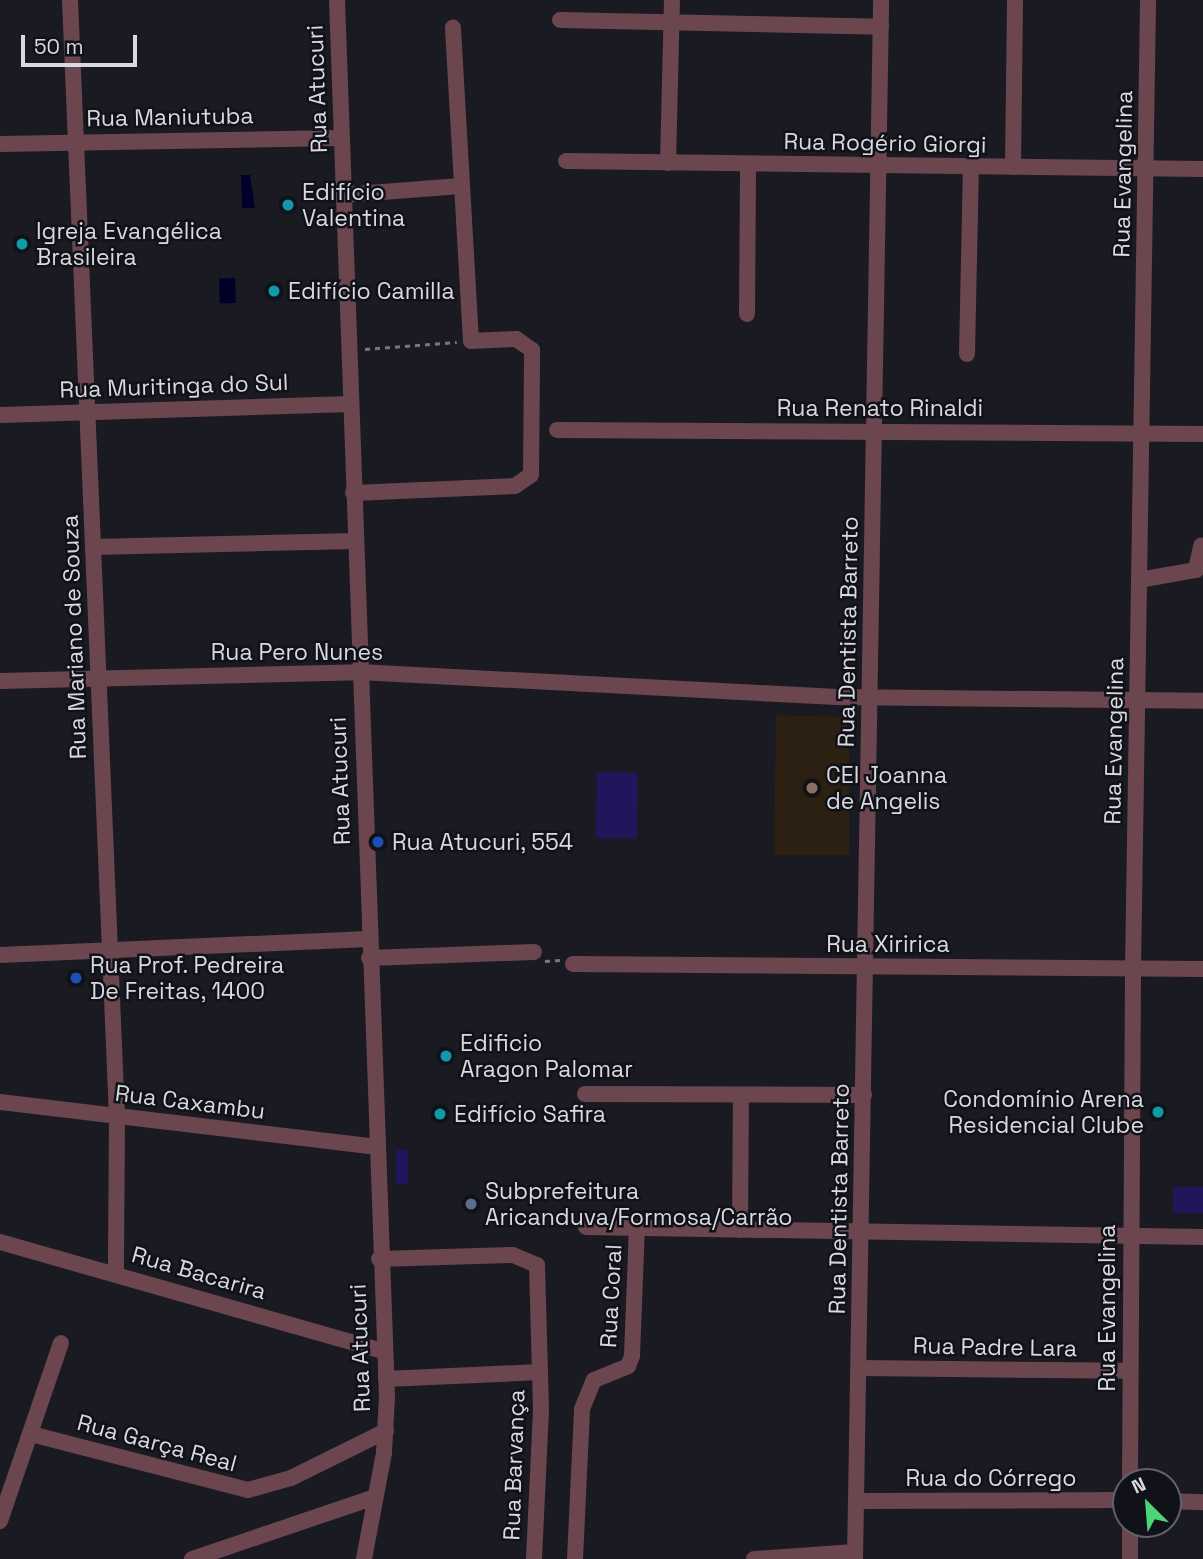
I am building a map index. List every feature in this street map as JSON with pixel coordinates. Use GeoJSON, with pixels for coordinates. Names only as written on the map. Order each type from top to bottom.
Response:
{"type":"FeatureCollection","features":[{"type":"Feature","properties":{"kind":"street","name":"Rua Mariano de Souza"},"geometry":{"type":"LineString","coordinates":[[70,0],[117,1116],[116,1272]]}},
{"type":"Feature","properties":{"kind":"street","name":"Rua Atucuri"},"geometry":{"type":"LineString","coordinates":[[337,0],[375,1147],[386,1379],[386,1431],[364,1559]]}},
{"type":"Feature","properties":{"kind":"street"},"geometry":{"type":"LineString","coordinates":[[668,163],[672,0]]}},
{"type":"Feature","properties":{"kind":"street","name":"Rua Dentista Barreto"},"geometry":{"type":"LineString","coordinates":[[855,1555],[873,429],[881,165],[881,0]]}},
{"type":"Feature","properties":{"kind":"street"},"geometry":{"type":"LineString","coordinates":[[1013,167],[1015,0]]}},
{"type":"Feature","properties":{"kind":"street","name":"Rua Evangelina"},"geometry":{"type":"LineString","coordinates":[[1130,1468],[1129,1237],[1148,0]]}},
{"type":"Feature","properties":{"kind":"street"},"geometry":{"type":"LineString","coordinates":[[560,20],[881,27]]}},
{"type":"Feature","properties":{"kind":"street"},"geometry":{"type":"LineString","coordinates":[[353,493],[515,485],[531,475],[532,350],[516,339],[471,341],[453,28]]}},
{"type":"Feature","properties":{"kind":"street","name":"Rua Maniutuba"},"geometry":{"type":"LineString","coordinates":[[0,144],[341,138]]}},
{"type":"Feature","properties":{"kind":"street","name":"Rua Rogério Giorgi"},"geometry":{"type":"LineString","coordinates":[[566,161],[1203,169]]}},
{"type":"Feature","properties":{"kind":"street"},"geometry":{"type":"LineString","coordinates":[[747,314],[748,164]]}},
{"type":"Feature","properties":{"kind":"street"},"geometry":{"type":"LineString","coordinates":[[967,354],[971,166]]}},
{"type":"Feature","properties":{"kind":"street"},"geometry":{"type":"LineString","coordinates":[[343,195],[461,186]]}},
{"type":"Feature","properties":{"kind":"street","name":"Rua Muritinga do Sul"},"geometry":{"type":"LineString","coordinates":[[0,415],[350,404]]}},
{"type":"Feature","properties":{"kind":"street","name":"Rua Renato Rinaldi"},"geometry":{"type":"LineString","coordinates":[[557,430],[873,429],[1203,434]]}},
{"type":"Feature","properties":{"kind":"street"},"geometry":{"type":"LineString","coordinates":[[93,547],[355,541]]}},
{"type":"Feature","properties":{"kind":"street"},"geometry":{"type":"LineString","coordinates":[[1139,580],[1196,570],[1201,546]]}},
{"type":"Feature","properties":{"kind":"street","name":"Rua Pero Nunes"},"geometry":{"type":"LineString","coordinates":[[0,681],[359,671],[594,687],[869,698],[1203,701]]}},
{"type":"Feature","properties":{"kind":"street"},"geometry":{"type":"LineString","coordinates":[[0,955],[368,939]]}},
{"type":"Feature","properties":{"kind":"street"},"geometry":{"type":"LineString","coordinates":[[369,958],[534,952]]}},
{"type":"Feature","properties":{"kind":"street","name":"Rua Xiririca"},"geometry":{"type":"LineString","coordinates":[[573,964],[1203,969]]}},
{"type":"Feature","properties":{"kind":"street"},"geometry":{"type":"LineString","coordinates":[[585,1094],[864,1095]]}},
{"type":"Feature","properties":{"kind":"street"},"geometry":{"type":"LineString","coordinates":[[740,1230],[741,1096]]}},
{"type":"Feature","properties":{"kind":"street","name":"Rua Caxambu"},"geometry":{"type":"LineString","coordinates":[[0,1102],[375,1147]]}},
{"type":"Feature","properties":{"kind":"street"},"geometry":{"type":"LineString","coordinates":[[586,1227],[861,1234],[1203,1237]]}},
{"type":"Feature","properties":{"kind":"street","name":"Rua Coral"},"geometry":{"type":"LineString","coordinates":[[575,1559],[585,1392],[594,1380],[628,1366],[635,1320],[637,1228]]}},
{"type":"Feature","properties":{"kind":"street","name":"Rua Bacarira"},"geometry":{"type":"LineString","coordinates":[[0,1242],[116,1272],[385,1352]]}},
{"type":"Feature","properties":{"kind":"street","name":"Rua Barvança"},"geometry":{"type":"LineString","coordinates":[[379,1259],[513,1255],[534,1262],[538,1269],[539,1372],[534,1559]]}},
{"type":"Feature","properties":{"kind":"street"},"geometry":{"type":"LineString","coordinates":[[0,1521],[61,1343]]}},
{"type":"Feature","properties":{"kind":"street","name":"Rua Padre Lara"},"geometry":{"type":"LineString","coordinates":[[859,1368],[1130,1371]]}},
{"type":"Feature","properties":{"kind":"street"},"geometry":{"type":"LineString","coordinates":[[386,1379],[539,1372]]}},
{"type":"Feature","properties":{"kind":"street","name":"Rua Garça Real"},"geometry":{"type":"LineString","coordinates":[[30,1434],[248,1490],[291,1478],[386,1431]]}},
{"type":"Feature","properties":{"kind":"street"},"geometry":{"type":"LineString","coordinates":[[192,1559],[375,1497]]}},
{"type":"Feature","properties":{"kind":"street","name":"Rua do Córrego"},"geometry":{"type":"LineString","coordinates":[[857,1501],[1112,1500]]}},
{"type":"Feature","properties":{"kind":"street"},"geometry":{"type":"LineString","coordinates":[[1182,1501],[1203,1502]]}},
{"type":"Feature","properties":{"kind":"street"},"geometry":{"type":"LineString","coordinates":[[1130,1538],[1130,1559]]}},
{"type":"Feature","properties":{"kind":"street"},"geometry":{"type":"LineString","coordinates":[[754,1559],[855,1555]]}},
{"type":"Feature","properties":{"kind":"path"},"geometry":{"type":"LineString","coordinates":[[348,350],[471,341]]}},
{"type":"Feature","properties":{"kind":"path"},"geometry":{"type":"LineString","coordinates":[[534,952],[545,961],[573,964]]}},
{"type":"Feature","properties":{"kind":"shaded area","name":"CEI Joanna de Angelis"},"geometry":{"type":"Polygon","coordinates":[[[776,715],[846,717],[849,721],[849,855],[774,855],[776,715]]]}},
{"type":"Feature","properties":{"kind":"shaded area"},"geometry":{"type":"Polygon","coordinates":[[[597,772],[638,773],[637,839],[596,838],[597,772]]]}},
{"type":"Feature","properties":{"kind":"shaded area"},"geometry":{"type":"Polygon","coordinates":[[[396,1150],[408,1150],[408,1184],[396,1184],[396,1150]]]}},
{"type":"Feature","properties":{"kind":"shaded area"},"geometry":{"type":"Polygon","coordinates":[[[1173,1187],[1203,1187],[1203,1213],[1173,1213],[1173,1187]]]}},
{"type":"Feature","properties":{"kind":"water"},"geometry":{"type":"Polygon","coordinates":[[[241,175],[250,175],[255,208],[242,208],[241,175]]]}},
{"type":"Feature","properties":{"kind":"water"},"geometry":{"type":"Polygon","coordinates":[[[235,278],[236,303],[220,304],[219,279],[235,278]]]}},
{"type":"Feature","properties":{"kind":"place","name":"Edifício Valentina"},"geometry":{"type":"Point","coordinates":[288,205]}},
{"type":"Feature","properties":{"kind":"place","name":"Igreja Evangélica Brasileira"},"geometry":{"type":"Point","coordinates":[22,244]}},
{"type":"Feature","properties":{"kind":"place","name":"Edifício Camilla"},"geometry":{"type":"Point","coordinates":[274,291]}},
{"type":"Feature","properties":{"kind":"place","name":"CEI Joanna de Angelis"},"geometry":{"type":"Point","coordinates":[812,788]}},
{"type":"Feature","properties":{"kind":"place","name":"Rua Atucuri, 554"},"geometry":{"type":"Point","coordinates":[378,842]}},
{"type":"Feature","properties":{"kind":"place","name":"Rua Prof. Pedreira De Freitas, 1400"},"geometry":{"type":"Point","coordinates":[76,978]}},
{"type":"Feature","properties":{"kind":"place","name":"Edificio Aragon Palomar"},"geometry":{"type":"Point","coordinates":[446,1056]}},
{"type":"Feature","properties":{"kind":"place","name":"Condomínio Arena Residencial Clube"},"geometry":{"type":"Point","coordinates":[1158,1112]}},
{"type":"Feature","properties":{"kind":"place","name":"Edifício Safira"},"geometry":{"type":"Point","coordinates":[440,1114]}},
{"type":"Feature","properties":{"kind":"place","name":"Subprefeitura Aricanduva/Formosa/Carrão"},"geometry":{"type":"Point","coordinates":[471,1204]}}]}
